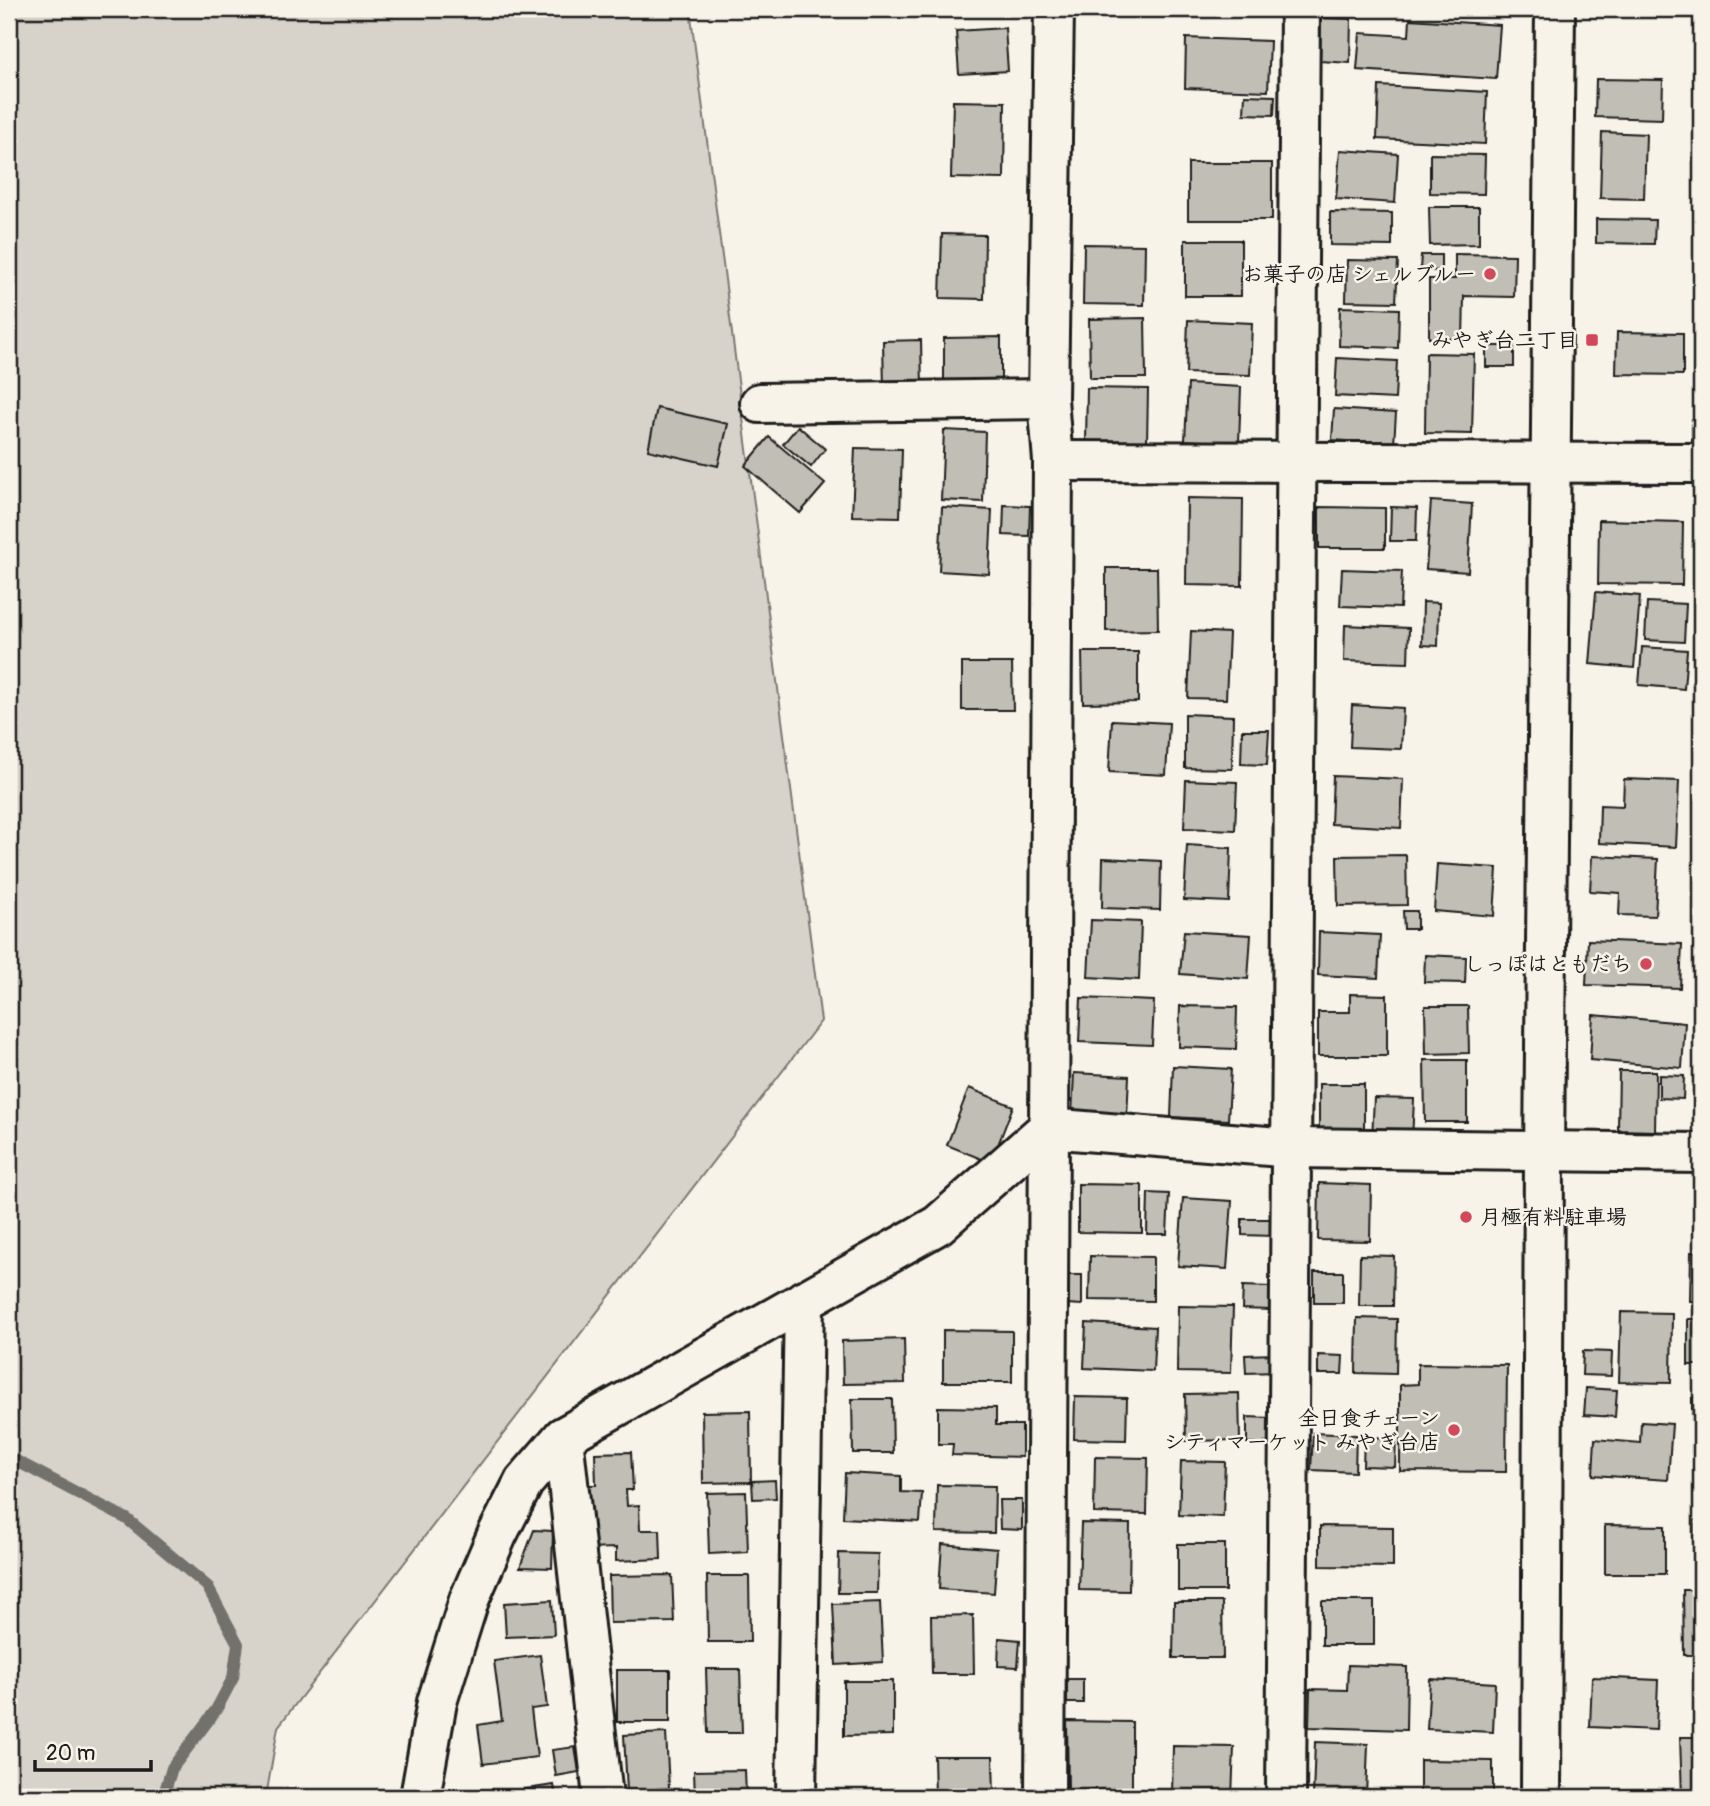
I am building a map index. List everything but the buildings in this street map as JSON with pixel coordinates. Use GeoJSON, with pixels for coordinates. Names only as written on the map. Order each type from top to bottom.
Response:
{"type":"FeatureCollection","features":[{"type":"Feature","properties":{"kind":"street"},"geometry":{"type":"LineString","coordinates":[[1045,1797],[1053,461],[1048,399],[1054,9]]}},
{"type":"Feature","properties":{"kind":"street"},"geometry":{"type":"LineString","coordinates":[[1286,1797],[1300,9]]}},
{"type":"Feature","properties":{"kind":"street"},"geometry":{"type":"LineString","coordinates":[[1541,1797],[1555,9]]}},
{"type":"Feature","properties":{"kind":"street"},"geometry":{"type":"LineString","coordinates":[[760,404],[1048,399]]}},
{"type":"Feature","properties":{"kind":"street"},"geometry":{"type":"LineString","coordinates":[[1053,461],[1701,463]]}},
{"type":"Feature","properties":{"kind":"street"},"geometry":{"type":"LineString","coordinates":[[420,1797],[437,1702],[469,1600],[524,1482],[563,1437],[938,1225],[1048,1128],[1292,1148],[1701,1153]]}},
{"type":"Feature","properties":{"kind":"street"},"geometry":{"type":"LineString","coordinates":[[796,1797],[804,1300]]}},
{"type":"Feature","properties":{"kind":"street"},"geometry":{"type":"LineString","coordinates":[[563,1437],[603,1797]]}},
{"type":"Feature","properties":{"kind":"shaded area"},"geometry":{"type":"Polygon","coordinates":[[[9,9],[690,9],[821,1021],[278,1727],[266,1797],[9,1797],[9,9]]]}},
{"type":"Feature","properties":{"kind":"waterway"},"geometry":{"type":"LineString","coordinates":[[9,1457],[127,1519],[207,1586],[238,1644],[233,1678],[216,1710],[172,1768],[163,1797]]}},
{"type":"Feature","properties":{"kind":"place","name":"お菓子の店 シェルブルー"},"geometry":{"type":"Point","coordinates":[1490,274]}},
{"type":"Feature","properties":{"kind":"place","name":"みやぎ台二丁目"},"geometry":{"type":"Point","coordinates":[1592,340]}},
{"type":"Feature","properties":{"kind":"place","name":"しっぽはともだち"},"geometry":{"type":"Point","coordinates":[1646,964]}},
{"type":"Feature","properties":{"kind":"place","name":"月極有料駐車場"},"geometry":{"type":"Point","coordinates":[1466,1217]}},
{"type":"Feature","properties":{"kind":"place","name":"全日食チェーン シティマーケット みやぎ台店"},"geometry":{"type":"Point","coordinates":[1454,1430]}}]}
